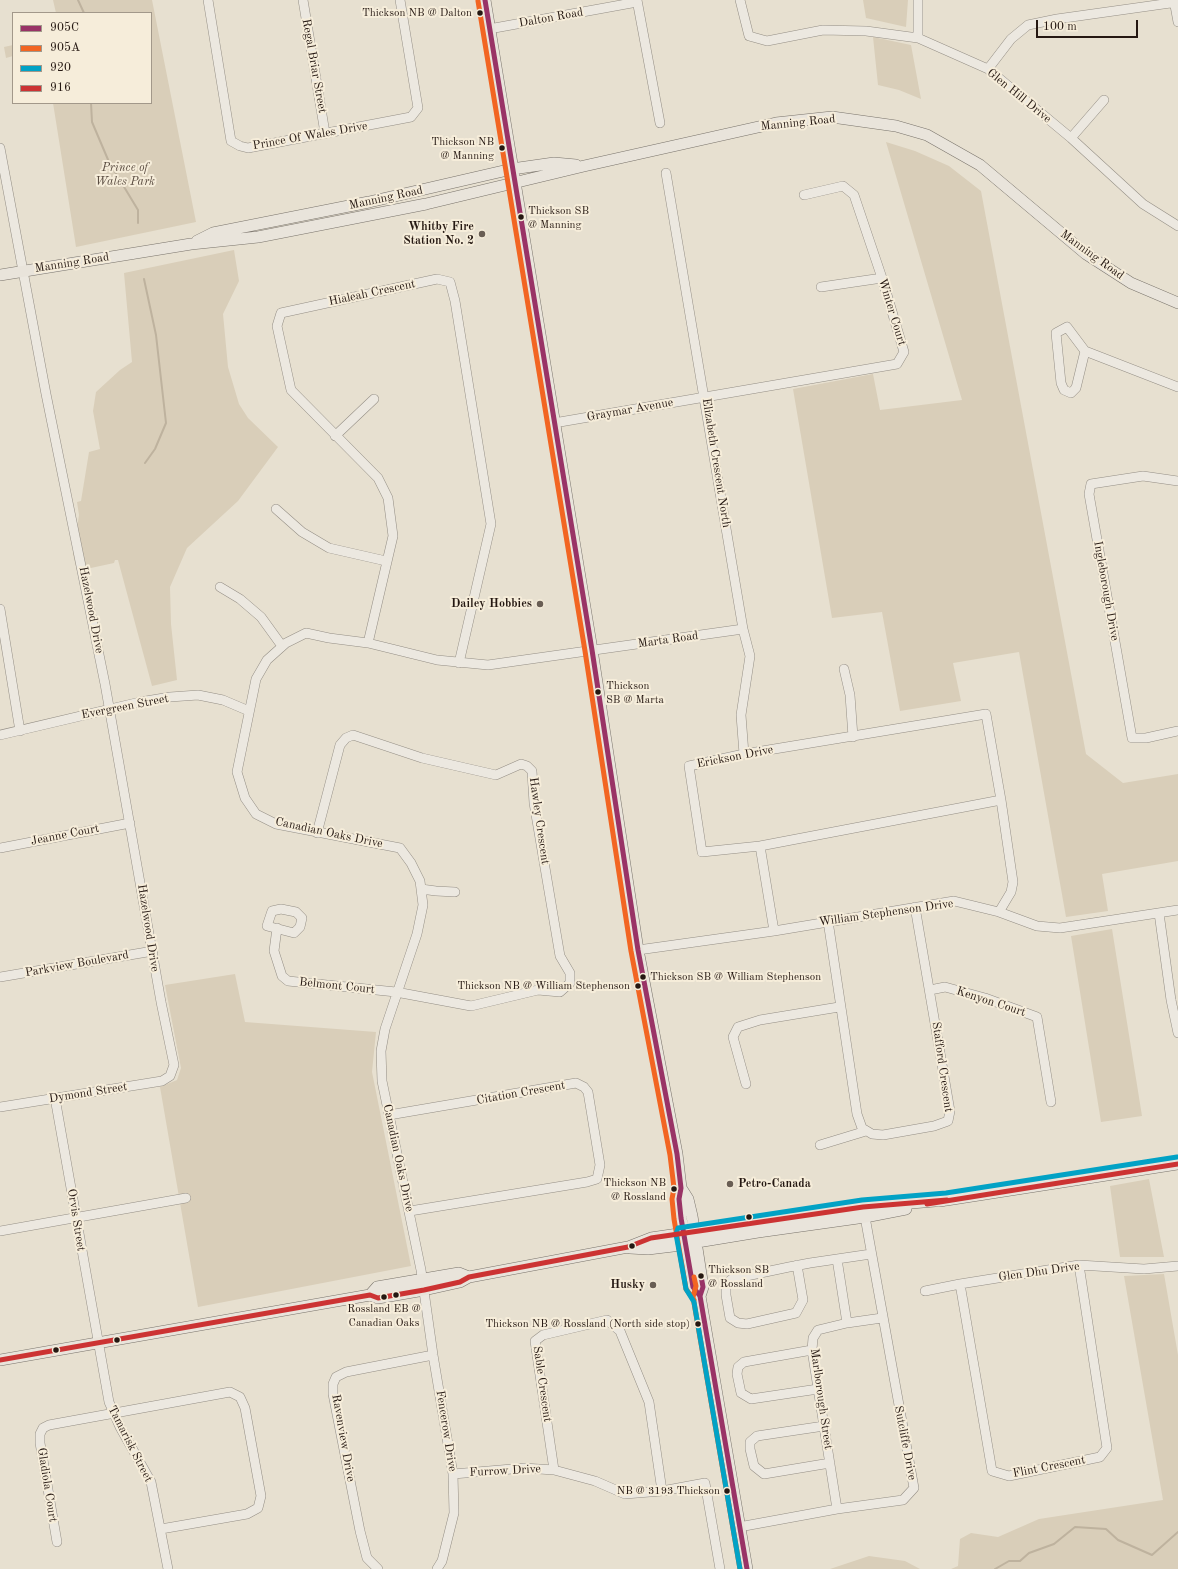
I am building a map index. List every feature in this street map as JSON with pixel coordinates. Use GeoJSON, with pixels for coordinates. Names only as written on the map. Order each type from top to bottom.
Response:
{"type":"FeatureCollection","features":[{"type":"Feature","properties":{"kind":"main road"},"geometry":{"type":"LineString","coordinates":[[484,0],[592,650],[638,950],[677,1154],[681,1188],[679,1199],[684,1239],[693,1287],[700,1296]]}},
{"type":"Feature","properties":{"kind":"main road","name":"Manning Road"},"geometry":{"type":"LineString","coordinates":[[0,275],[191,244],[258,237],[426,204],[514,182],[776,122],[832,117],[896,126],[927,135],[980,165],[1086,254],[1131,283],[1178,303]]}},
{"type":"Feature","properties":{"kind":"main road","name":"Manning Road"},"geometry":{"type":"LineString","coordinates":[[191,244],[213,232],[369,202],[512,169],[554,163],[584,166]]}},
{"type":"Feature","properties":{"kind":"main road"},"geometry":{"type":"LineString","coordinates":[[696,1237],[865,1217],[947,1200],[1178,1164]]}},
{"type":"Feature","properties":{"kind":"main road"},"geometry":{"type":"LineString","coordinates":[[681,1188],[688,1198],[696,1237],[703,1287],[700,1296],[747,1569]]}},
{"type":"Feature","properties":{"kind":"main road"},"geometry":{"type":"LineString","coordinates":[[0,1360],[370,1295],[378,1298],[424,1285],[460,1282],[469,1277],[628,1247],[648,1249],[684,1239],[856,1208],[947,1200]]}},
{"type":"Feature","properties":{"kind":"street","name":"Prince Of Wales Drive"},"geometry":{"type":"LineString","coordinates":[[208,0],[231,141],[248,148],[411,117],[418,108],[400,0]]}},
{"type":"Feature","properties":{"kind":"street","name":"Regal Briar Street"},"geometry":{"type":"LineString","coordinates":[[303,0],[325,133]]}},
{"type":"Feature","properties":{"kind":"street","name":"Glen Hill Drive"},"geometry":{"type":"LineString","coordinates":[[740,0],[749,36],[767,41],[823,30],[866,31],[918,38],[988,69],[1071,138],[1143,204],[1178,226]]}},
{"type":"Feature","properties":{"kind":"street"},"geometry":{"type":"LineString","coordinates":[[918,0],[918,38]]}},
{"type":"Feature","properties":{"kind":"street","name":"Dalton Road"},"geometry":{"type":"LineString","coordinates":[[489,29],[637,1]]}},
{"type":"Feature","properties":{"kind":"street"},"geometry":{"type":"LineString","coordinates":[[637,1],[660,123]]}},
{"type":"Feature","properties":{"kind":"street"},"geometry":{"type":"LineString","coordinates":[[988,69],[1011,39],[1028,25],[1057,19],[1176,1],[1178,22]]}},
{"type":"Feature","properties":{"kind":"street"},"geometry":{"type":"LineString","coordinates":[[1071,138],[1104,100]]}},
{"type":"Feature","properties":{"kind":"street","name":"Hazelwood Drive"},"geometry":{"type":"LineString","coordinates":[[0,148],[46,394],[101,661],[161,1002],[173,1058],[173,1072]]}},
{"type":"Feature","properties":{"kind":"street","name":"Elizabeth Crescent North"},"geometry":{"type":"LineString","coordinates":[[666,173],[743,628],[750,656],[741,715],[744,754]]}},
{"type":"Feature","properties":{"kind":"street","name":"Winter Court"},"geometry":{"type":"LineString","coordinates":[[705,397],[897,364],[904,352],[882,278],[854,195],[843,186],[804,195]]}},
{"type":"Feature","properties":{"kind":"street"},"geometry":{"type":"LineString","coordinates":[[820,287],[882,278]]}},
{"type":"Feature","properties":{"kind":"street","name":"Hialeah Crescent"},"geometry":{"type":"LineString","coordinates":[[368,643],[393,536],[388,498],[378,478],[291,390],[277,326],[281,313],[436,279],[450,282],[456,309],[491,524],[459,663]]}},
{"type":"Feature","properties":{"kind":"street"},"geometry":{"type":"LineString","coordinates":[[1085,351],[1076,388],[1071,393],[1064,390],[1061,383],[1056,333],[1067,327],[1085,351],[1178,387]]}},
{"type":"Feature","properties":{"kind":"street","name":"Graymar Avenue"},"geometry":{"type":"LineString","coordinates":[[554,423],[705,397]]}},
{"type":"Feature","properties":{"kind":"street"},"geometry":{"type":"LineString","coordinates":[[335,436],[374,399]]}},
{"type":"Feature","properties":{"kind":"street","name":"Ingleborough Drive"},"geometry":{"type":"LineString","coordinates":[[1178,481],[1160,477],[1143,476],[1091,484],[1089,494],[1132,738],[1146,738],[1178,731]]}},
{"type":"Feature","properties":{"kind":"street"},"geometry":{"type":"LineString","coordinates":[[276,509],[302,532],[329,548],[386,561]]}},
{"type":"Feature","properties":{"kind":"street"},"geometry":{"type":"LineString","coordinates":[[220,587],[240,599],[262,617],[282,646]]}},
{"type":"Feature","properties":{"kind":"street"},"geometry":{"type":"LineString","coordinates":[[0,609],[3,646],[20,731]]}},
{"type":"Feature","properties":{"kind":"street","name":"Marta Road"},"geometry":{"type":"LineString","coordinates":[[592,650],[743,628]]}},
{"type":"Feature","properties":{"kind":"street","name":"Canadian Oaks Drive"},"geometry":{"type":"LineString","coordinates":[[424,1285],[410,1211],[382,1081],[381,1051],[385,1029],[396,992],[417,934],[423,905],[420,881],[411,863],[400,848],[276,824],[256,814],[245,798],[237,772],[256,679],[267,660],[282,646],[306,633],[329,638],[368,643],[437,660],[488,665],[592,650]]}},
{"type":"Feature","properties":{"kind":"street"},"geometry":{"type":"LineString","coordinates":[[844,669],[850,695],[853,737]]}},
{"type":"Feature","properties":{"kind":"street","name":"Evergreen Street"},"geometry":{"type":"LineString","coordinates":[[0,735],[140,702],[198,695],[223,700],[249,711]]}},
{"type":"Feature","properties":{"kind":"street","name":"Erickson Drive"},"geometry":{"type":"LineString","coordinates":[[998,912],[1011,892],[1013,882],[1001,800],[986,714],[744,754],[688,766],[702,852],[760,846],[1001,800]]}},
{"type":"Feature","properties":{"kind":"street","name":"Hawley Crescent"},"geometry":{"type":"LineString","coordinates":[[317,832],[340,745],[346,738],[353,734],[422,758],[496,775],[521,764],[527,766],[532,771],[534,803],[560,956],[570,973],[570,983],[560,992],[538,990],[471,1006],[396,992]]}},
{"type":"Feature","properties":{"kind":"street","name":"Jeanne Court"},"geometry":{"type":"LineString","coordinates":[[0,848],[130,823]]}},
{"type":"Feature","properties":{"kind":"street"},"geometry":{"type":"LineString","coordinates":[[760,846],[774,931]]}},
{"type":"Feature","properties":{"kind":"street"},"geometry":{"type":"LineString","coordinates":[[421,888],[436,892],[455,892]]}},
{"type":"Feature","properties":{"kind":"street","name":"William Stephenson Drive"},"geometry":{"type":"LineString","coordinates":[[638,950],[774,931],[954,901],[998,912],[1037,926],[1060,928],[1178,910]]}},
{"type":"Feature","properties":{"kind":"street","name":"Stafford Crescent"},"geometry":{"type":"LineString","coordinates":[[866,1131],[872,1134],[883,1135],[934,1126],[948,1121],[950,1111],[915,907]]}},
{"type":"Feature","properties":{"kind":"street"},"geometry":{"type":"LineString","coordinates":[[1159,914],[1178,1032]]}},
{"type":"Feature","properties":{"kind":"street"},"geometry":{"type":"LineString","coordinates":[[828,921],[839,1007],[848,1052],[857,1114],[862,1128],[866,1131]]}},
{"type":"Feature","properties":{"kind":"street","name":"Belmont Court"},"geometry":{"type":"LineString","coordinates":[[277,928],[274,951],[282,976],[288,982],[396,992]]}},
{"type":"Feature","properties":{"kind":"street","name":"Parkview Boulevard"},"geometry":{"type":"LineString","coordinates":[[0,977],[153,951]]}},
{"type":"Feature","properties":{"kind":"street","name":"Kenyon Court"},"geometry":{"type":"LineString","coordinates":[[930,990],[945,987],[985,998],[1037,1017],[1051,1102]]}},
{"type":"Feature","properties":{"kind":"street"},"geometry":{"type":"LineString","coordinates":[[746,1084],[733,1037],[738,1027],[760,1020],[839,1007]]}},
{"type":"Feature","properties":{"kind":"street","name":"Dymond Street"},"geometry":{"type":"LineString","coordinates":[[0,1106],[162,1081],[167,1079],[173,1072]]}},
{"type":"Feature","properties":{"kind":"street","name":"Citation Crescent"},"geometry":{"type":"LineString","coordinates":[[389,1115],[576,1083],[584,1087],[588,1092],[600,1165],[597,1179],[588,1182],[410,1211]]}},
{"type":"Feature","properties":{"kind":"street","name":"Orvis Street"},"geometry":{"type":"LineString","coordinates":[[55,1098],[97,1342]]}},
{"type":"Feature","properties":{"kind":"street"},"geometry":{"type":"LineString","coordinates":[[820,1145],[866,1131]]}},
{"type":"Feature","properties":{"kind":"street"},"geometry":{"type":"LineString","coordinates":[[0,1230],[186,1198]]}},
{"type":"Feature","properties":{"kind":"street","name":"Sutcliffe Drive"},"geometry":{"type":"LineString","coordinates":[[739,1527],[836,1509],[903,1500],[914,1488],[882,1318],[865,1217]]}},
{"type":"Feature","properties":{"kind":"street"},"geometry":{"type":"LineString","coordinates":[[797,1265],[803,1300],[796,1313],[747,1324],[738,1323],[730,1318],[726,1295],[726,1284],[732,1280],[797,1265],[871,1254]]}},
{"type":"Feature","properties":{"kind":"street"},"geometry":{"type":"LineString","coordinates":[[837,1259],[848,1323]]}},
{"type":"Feature","properties":{"kind":"street","name":"Glen Dhu Drive"},"geometry":{"type":"LineString","coordinates":[[925,1291],[1079,1265],[1144,1269],[1178,1266]]}},
{"type":"Feature","properties":{"kind":"street","name":"Flint Crescent"},"geometry":{"type":"LineString","coordinates":[[960,1284],[992,1471],[1009,1476],[1100,1457],[1107,1448],[1079,1265]]}},
{"type":"Feature","properties":{"kind":"street","name":"Fencerow Drive"},"geometry":{"type":"LineString","coordinates":[[424,1285],[433,1355],[453,1474],[454,1513],[442,1561],[436,1569]]}},
{"type":"Feature","properties":{"kind":"street","name":"Marlborough Street"},"geometry":{"type":"LineString","coordinates":[[836,1509],[812,1350],[813,1338],[818,1330],[848,1323],[882,1318]]}},
{"type":"Feature","properties":{"kind":"street","name":"Sable Crescent"},"geometry":{"type":"LineString","coordinates":[[554,1470],[535,1341],[543,1335],[607,1320],[620,1330],[649,1402],[662,1491]]}},
{"type":"Feature","properties":{"kind":"street","name":"Tamarisk Street"},"geometry":{"type":"LineString","coordinates":[[97,1342],[109,1402],[113,1413],[151,1482],[168,1569]]}},
{"type":"Feature","properties":{"kind":"street"},"geometry":{"type":"LineString","coordinates":[[812,1350],[744,1362],[738,1367],[737,1374],[741,1392],[751,1399],[818,1389]]}},
{"type":"Feature","properties":{"kind":"street","name":"Ravenview Drive"},"geometry":{"type":"LineString","coordinates":[[378,1569],[367,1558],[360,1531],[333,1394],[334,1384],[336,1377],[346,1372],[433,1355]]}},
{"type":"Feature","properties":{"kind":"street"},"geometry":{"type":"LineString","coordinates":[[113,1413],[230,1392],[240,1398],[245,1408],[260,1496],[258,1508],[247,1514],[161,1529]]}},
{"type":"Feature","properties":{"kind":"street","name":"Gladiola Court"},"geometry":{"type":"LineString","coordinates":[[56,1542],[40,1443],[40,1434],[43,1428],[49,1425],[113,1413]]}},
{"type":"Feature","properties":{"kind":"street"},"geometry":{"type":"LineString","coordinates":[[824,1426],[757,1436],[750,1442],[750,1449],[754,1466],[764,1474],[830,1463]]}},
{"type":"Feature","properties":{"kind":"street","name":"Furrow Drive"},"geometry":{"type":"LineString","coordinates":[[453,1474],[524,1468],[554,1470],[595,1481],[625,1494],[662,1491],[704,1483],[720,1569]]}},
{"type":"Feature","properties":{"kind":"green space","name":"Prince of Wales Park"},"geometry":{"type":"Polygon","coordinates":[[[53,0],[152,0],[196,222],[76,247],[53,104],[152,104],[152,12],[56,12],[53,0]]]}},
{"type":"Feature","properties":{"kind":"green space"},"geometry":{"type":"Polygon","coordinates":[[[863,0],[908,0],[906,27],[866,18],[863,0]]]}},
{"type":"Feature","properties":{"kind":"green space"},"geometry":{"type":"Polygon","coordinates":[[[873,37],[911,45],[921,99],[899,90],[878,85],[873,37]]]}},
{"type":"Feature","properties":{"kind":"green space"},"geometry":{"type":"Polygon","coordinates":[[[12,45],[12,56],[6,58],[4,47],[12,45]]]}},
{"type":"Feature","properties":{"kind":"green space"},"geometry":{"type":"Polygon","coordinates":[[[886,142],[915,151],[949,166],[981,191],[1086,754],[1123,783],[1178,774],[1178,861],[1102,874],[1108,911],[1066,917],[1019,652],[953,663],[961,701],[900,711],[882,612],[832,618],[793,389],[873,374],[880,410],[962,400],[886,142]]]}},
{"type":"Feature","properties":{"kind":"green space"},"geometry":{"type":"Polygon","coordinates":[[[234,250],[239,281],[223,314],[228,367],[239,404],[248,418],[278,447],[238,501],[187,548],[170,587],[171,624],[177,680],[152,686],[118,560],[115,560],[114,563],[77,571],[73,554],[79,515],[77,502],[81,501],[89,452],[100,449],[93,411],[96,392],[120,370],[132,362],[124,273],[234,250]]]}},
{"type":"Feature","properties":{"kind":"green space"},"geometry":{"type":"Polygon","coordinates":[[[1112,929],[1142,1116],[1101,1122],[1071,936],[1112,929]]]}},
{"type":"Feature","properties":{"kind":"green space"},"geometry":{"type":"Polygon","coordinates":[[[235,974],[245,1022],[376,1032],[372,1072],[411,1266],[198,1307],[160,1087],[177,1080],[181,1068],[165,985],[235,974]]]}},
{"type":"Feature","properties":{"kind":"green space"},"geometry":{"type":"Polygon","coordinates":[[[1149,1179],[1164,1257],[1120,1257],[1110,1186],[1149,1179]]]}},
{"type":"Feature","properties":{"kind":"green space"},"geometry":{"type":"Polygon","coordinates":[[[1164,1274],[1178,1355],[1178,1569],[951,1569],[958,1566],[960,1539],[971,1533],[998,1537],[1039,1519],[1163,1500],[1124,1276],[1164,1274]]]}},
{"type":"Feature","properties":{"kind":"green space"},"geometry":{"type":"Polygon","coordinates":[[[869,1556],[905,1561],[920,1569],[830,1569],[869,1556]]]}},
{"type":"Feature","properties":{"kind":"waterway"},"geometry":{"type":"LineString","coordinates":[[78,0],[84,12]]}},
{"type":"Feature","properties":{"kind":"waterway"},"geometry":{"type":"LineString","coordinates":[[91,104],[92,122],[109,162],[138,210],[138,223]]}},
{"type":"Feature","properties":{"kind":"waterway"},"geometry":{"type":"LineString","coordinates":[[144,279],[156,335],[166,423],[155,449],[145,463]]}},
{"type":"Feature","properties":{"kind":"waterway"},"geometry":{"type":"LineString","coordinates":[[995,1569],[1009,1561],[1020,1561],[1029,1553],[1054,1544],[1075,1527],[1106,1529],[1118,1540],[1152,1555],[1178,1532]]}},
{"type":"Feature","properties":{"kind":"transit line","name":"905C"},"geometry":{"type":"LineString","coordinates":[[485,0],[592,650],[638,950],[677,1154],[681,1188],[679,1199],[681,1218],[693,1287],[700,1296]]}},
{"type":"Feature","properties":{"kind":"transit line","name":"905A"},"geometry":{"type":"LineString","coordinates":[[478,1],[585,651],[631,951],[670,1155],[674,1188],[672,1199],[674,1219],[686,1289],[694,1300]]}},
{"type":"Feature","properties":{"kind":"transit line","name":"920"},"geometry":{"type":"LineString","coordinates":[[740,1569],[694,1302],[686,1289],[676,1234],[678,1228],[862,1200],[946,1193],[1177,1157]]}},
{"type":"Feature","properties":{"kind":"transit line","name":"916"},"geometry":{"type":"LineString","coordinates":[[927,1204],[1178,1164]]}},
{"type":"Feature","properties":{"kind":"transit line","name":"916"},"geometry":{"type":"LineString","coordinates":[[0,1360],[370,1295],[378,1298],[424,1290],[460,1282],[469,1277],[628,1247],[651,1238],[863,1207],[947,1200]]}},
{"type":"Feature","properties":{"kind":"transit line","name":"905C"},"geometry":{"type":"LineString","coordinates":[[701,1276],[703,1287],[700,1296],[747,1569]]}},
{"type":"Feature","properties":{"kind":"transit line","name":"905A"},"geometry":{"type":"LineString","coordinates":[[694,1277],[696,1286],[693,1297],[740,1569]]}},
{"type":"Feature","properties":{"kind":"place","name":"Thickson NB @ Dalton"},"geometry":{"type":"Point","coordinates":[480,13]}},
{"type":"Feature","properties":{"kind":"place","name":"Thickson NB @ Manning"},"geometry":{"type":"Point","coordinates":[502,148]}},
{"type":"Feature","properties":{"kind":"place","name":"Thickson SB @ Manning"},"geometry":{"type":"Point","coordinates":[521,217]}},
{"type":"Feature","properties":{"kind":"place","name":"Whitby Fire Station No. 2"},"geometry":{"type":"Point","coordinates":[482,234]}},
{"type":"Feature","properties":{"kind":"place","name":"Dailey Hobbies"},"geometry":{"type":"Point","coordinates":[540,604]}},
{"type":"Feature","properties":{"kind":"place","name":"Thickson SB @ Marta"},"geometry":{"type":"Point","coordinates":[598,692]}},
{"type":"Feature","properties":{"kind":"place","name":"Thickson SB @ William Stephenson"},"geometry":{"type":"Point","coordinates":[643,977]}},
{"type":"Feature","properties":{"kind":"place","name":"Thickson NB @ William Stephenson"},"geometry":{"type":"Point","coordinates":[638,986]}},
{"type":"Feature","properties":{"kind":"place","name":"Petro-Canada"},"geometry":{"type":"Point","coordinates":[730,1184]}},
{"type":"Feature","properties":{"kind":"place","name":"Thickson NB @ Rossland"},"geometry":{"type":"Point","coordinates":[674,1189]}},
{"type":"Feature","properties":{"kind":"place","name":"Thickson SB @ Rossland"},"geometry":{"type":"Point","coordinates":[701,1276]}},
{"type":"Feature","properties":{"kind":"place","name":"Husky"},"geometry":{"type":"Point","coordinates":[653,1285]}},
{"type":"Feature","properties":{"kind":"place","name":"Rossland EB @ Canadian Oaks"},"geometry":{"type":"Point","coordinates":[384,1297]}},
{"type":"Feature","properties":{"kind":"place","name":"Thickson NB @ Rossland (North side stop)"},"geometry":{"type":"Point","coordinates":[698,1324]}},
{"type":"Feature","properties":{"kind":"place","name":"NB @ 3193 Thickson"},"geometry":{"type":"Point","coordinates":[727,1491]}}]}
